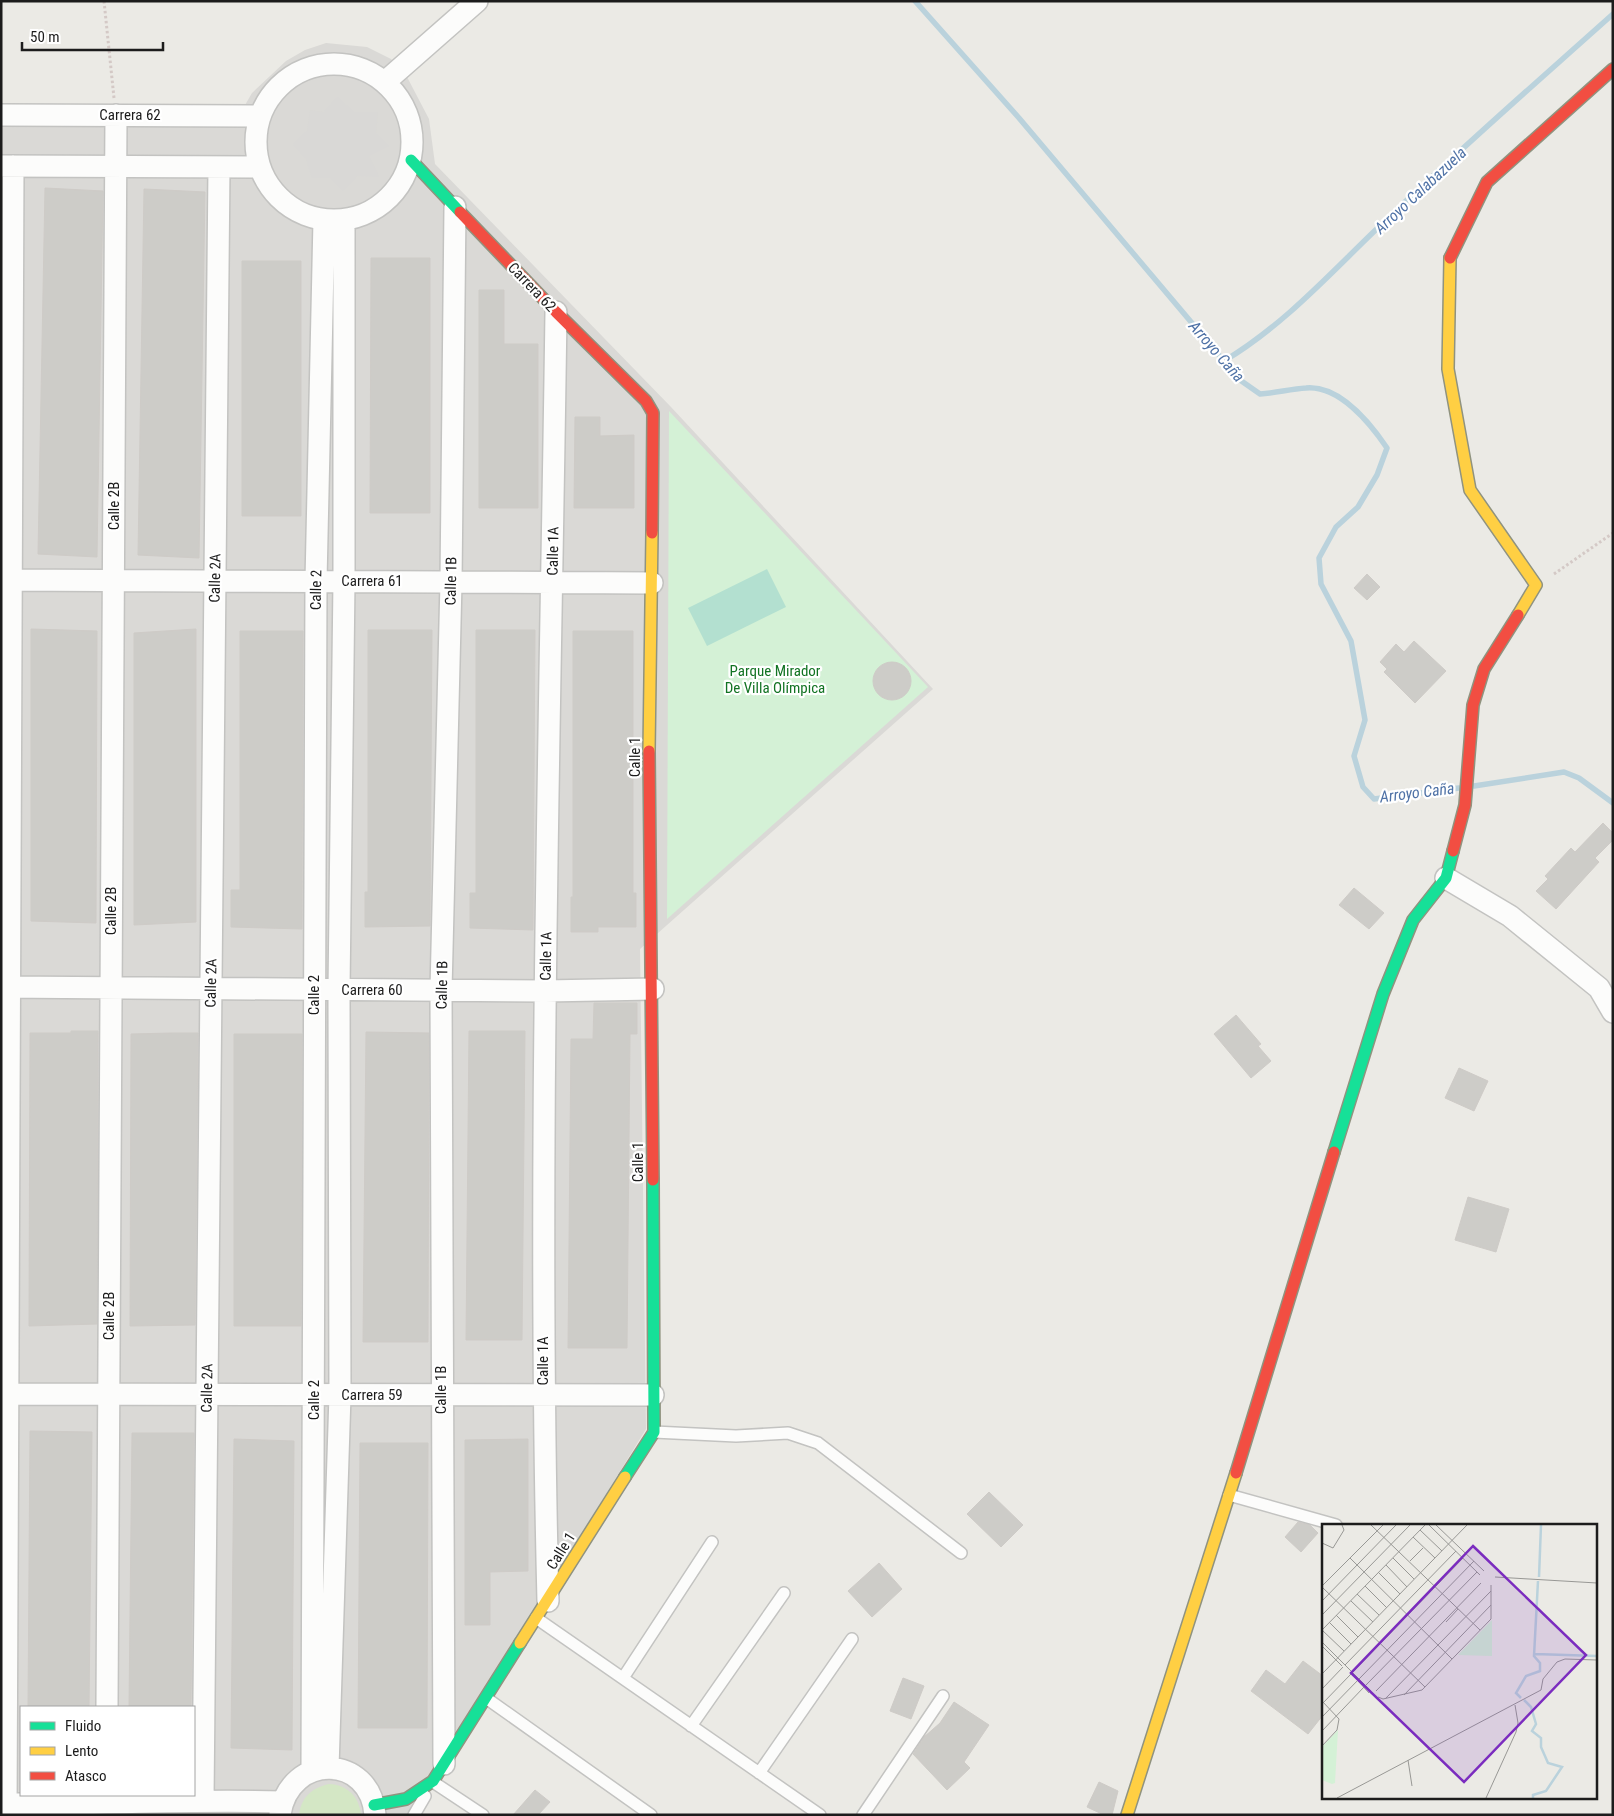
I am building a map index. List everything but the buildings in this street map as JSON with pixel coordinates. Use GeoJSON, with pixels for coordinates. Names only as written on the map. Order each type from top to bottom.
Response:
{"type":"FeatureCollection","features":[{"type":"Feature","properties":{"kind":"street"},"geometry":{"type":"LineString","coordinates":[[386,81],[477,1]]}},
{"type":"Feature","properties":{"kind":"street"},"geometry":{"type":"LineString","coordinates":[[342,64],[368,71],[386,81],[405,108],[412,134],[411,160],[402,182],[387,201],[367,214],[334,220],[302,214],[283,202],[268,186],[259,167],[256,143],[259,116],[271,96],[290,77],[315,66],[342,64]]}},
{"type":"Feature","properties":{"kind":"street"},"geometry":{"type":"LineString","coordinates":[[1126,1815],[1229,1495],[1383,994],[1413,920],[1446,878],[1465,805],[1473,705],[1484,669],[1536,584],[1470,490],[1448,369],[1450,259],[1487,182],[1613,69]]}},
{"type":"Feature","properties":{"kind":"street","name":"Carrera 62"},"geometry":{"type":"LineString","coordinates":[[1,115],[259,116]]}},
{"type":"Feature","properties":{"kind":"street","name":"Calle 2B"},"geometry":{"type":"LineString","coordinates":[[107,1706],[116,115]]}},
{"type":"Feature","properties":{"kind":"street","name":"Carrera 62"},"geometry":{"type":"LineString","coordinates":[[411,160],[556,312],[646,401],[653,413]]}},
{"type":"Feature","properties":{"kind":"street"},"geometry":{"type":"LineString","coordinates":[[259,167],[7,166],[4,1394],[5,1807],[107,1805],[203,1799],[281,1808],[288,1788],[299,1778],[320,1769],[344,1771],[358,1778],[368,1790],[375,1810]]}},
{"type":"Feature","properties":{"kind":"street","name":"Calle 2A"},"geometry":{"type":"LineString","coordinates":[[203,1799],[219,167]]}},
{"type":"Feature","properties":{"kind":"street","name":"Calle 1B"},"geometry":{"type":"LineString","coordinates":[[438,1773],[441,1395],[441,990],[451,582],[455,207]]}},
{"type":"Feature","properties":{"kind":"street","name":"Calle 2"},"geometry":{"type":"LineString","coordinates":[[320,1769],[314,1395],[316,581],[334,220]]}},
{"type":"Feature","properties":{"kind":"street","name":"Calle 2"},"geometry":{"type":"LineString","coordinates":[[320,1769],[340,1395],[340,990],[344,581],[334,220]]}},
{"type":"Feature","properties":{"kind":"street","name":"Calle 1A"},"geometry":{"type":"LineString","coordinates":[[542,1609],[545,991],[556,312]]}},
{"type":"Feature","properties":{"kind":"street","name":"Calle 1"},"geometry":{"type":"LineString","coordinates":[[375,1810],[399,1803],[414,1796],[438,1773],[654,1432],[653,990],[650,766],[653,413]]}},
{"type":"Feature","properties":{"kind":"street","name":"Carrera 61"},"geometry":{"type":"LineString","coordinates":[[6,580],[652,583]]}},
{"type":"Feature","properties":{"kind":"street"},"geometry":{"type":"LineString","coordinates":[[1446,878],[1510,916],[1599,988],[1613,1012]]}},
{"type":"Feature","properties":{"kind":"street","name":"Carrera 60"},"geometry":{"type":"LineString","coordinates":[[5,987],[653,990]]}},
{"type":"Feature","properties":{"kind":"street","name":"Carrera 59"},"geometry":{"type":"LineString","coordinates":[[4,1394],[653,1395]]}},
{"type":"Feature","properties":{"kind":"lane"},"geometry":{"type":"LineString","coordinates":[[654,1432],[736,1436],[788,1433],[818,1443],[961,1553]]}},
{"type":"Feature","properties":{"kind":"lane"},"geometry":{"type":"LineString","coordinates":[[1229,1495],[1332,1524]]}},
{"type":"Feature","properties":{"kind":"lane"},"geometry":{"type":"LineString","coordinates":[[623,1678],[712,1542]]}},
{"type":"Feature","properties":{"kind":"lane"},"geometry":{"type":"LineString","coordinates":[[691,1726],[784,1593]]}},
{"type":"Feature","properties":{"kind":"lane"},"geometry":{"type":"LineString","coordinates":[[542,1609],[623,1678],[820,1815]]}},
{"type":"Feature","properties":{"kind":"lane"},"geometry":{"type":"LineString","coordinates":[[759,1774],[852,1639]]}},
{"type":"Feature","properties":{"kind":"lane"},"geometry":{"type":"LineString","coordinates":[[863,1815],[943,1696]]}},
{"type":"Feature","properties":{"kind":"lane"},"geometry":{"type":"LineString","coordinates":[[486,1698],[652,1815]]}},
{"type":"Feature","properties":{"kind":"lane"},"geometry":{"type":"LineString","coordinates":[[414,1815],[438,1773],[483,1815]]}},
{"type":"Feature","properties":{"kind":"path"},"geometry":{"type":"LineString","coordinates":[[104,1],[116,115]]}},
{"type":"Feature","properties":{"kind":"path"},"geometry":{"type":"LineString","coordinates":[[1536,584],[1564,569],[1613,533]]}},
{"type":"Feature","properties":{"kind":"shaded area"},"geometry":{"type":"Polygon","coordinates":[[[326,43],[367,47],[391,59],[406,75],[429,119],[435,164],[671,407],[933,689],[640,949],[646,1429],[409,1815],[1,1815],[1,112],[241,112],[252,93],[286,61],[305,50],[326,43]]]}},
{"type":"Feature","properties":{"kind":"shaded area"},"geometry":{"type":"Polygon","coordinates":[[[337,97],[354,112],[378,112],[376,133],[389,146],[369,156],[379,177],[357,176],[343,191],[330,178],[312,178],[306,159],[293,144],[307,131],[310,110],[324,112],[337,97]]]}},
{"type":"Feature","properties":{"kind":"green space","name":"Parque Mirador De Villa Olímpica"},"geometry":{"type":"Polygon","coordinates":[[[669,411],[928,687],[667,919],[669,411]]]}},
{"type":"Feature","properties":{"kind":"green space"},"geometry":{"type":"Polygon","coordinates":[[[767,569],[786,607],[707,646],[688,608],[767,569]]]}},
{"type":"Feature","properties":{"kind":"green space"},"geometry":{"type":"Polygon","coordinates":[[[329,1784],[347,1789],[358,1802],[361,1815],[299,1815],[302,1803],[308,1794],[317,1788],[329,1784]]]}},
{"type":"Feature","properties":{"kind":"waterway","name":"Arroyo Caña"},"geometry":{"type":"LineString","coordinates":[[915,1],[1019,118],[1240,380],[1260,394],[1306,388],[1330,393],[1342,399],[1363,417],[1387,448],[1377,475],[1358,507],[1336,527],[1319,558],[1321,584],[1351,641],[1365,720],[1354,756],[1363,787],[1374,799],[1459,788]]}},
{"type":"Feature","properties":{"kind":"waterway","name":"Arroyo Calabazuela"},"geometry":{"type":"LineString","coordinates":[[1224,361],[1247,346],[1289,313],[1442,167],[1613,14]]}},
{"type":"Feature","properties":{"kind":"waterway","name":"Arroyo Caña"},"geometry":{"type":"LineString","coordinates":[[1474,786],[1564,772],[1579,778],[1613,803]]}},
{"type":"Feature","properties":{"kind":"traffic: fast"},"geometry":{"type":"LineString","coordinates":[[411,160],[460,212]]}},
{"type":"Feature","properties":{"kind":"traffic: fast"},"geometry":{"type":"LineString","coordinates":[[1334,1152],[1383,994],[1413,920],[1446,878],[1453,851]]}},
{"type":"Feature","properties":{"kind":"traffic: fast"},"geometry":{"type":"LineString","coordinates":[[625,1477],[654,1432],[653,1180]]}},
{"type":"Feature","properties":{"kind":"traffic: fast"},"geometry":{"type":"LineString","coordinates":[[374,1805],[406,1799],[433,1781],[520,1643]]}},
{"type":"Feature","properties":{"kind":"traffic: slow"},"geometry":{"type":"LineString","coordinates":[[1450,258],[1448,369],[1470,490],[1536,585],[1518,615]]}},
{"type":"Feature","properties":{"kind":"traffic: slow"},"geometry":{"type":"LineString","coordinates":[[649,751],[652,533]]}},
{"type":"Feature","properties":{"kind":"traffic: slow"},"geometry":{"type":"LineString","coordinates":[[1127,1815],[1236,1473]]}},
{"type":"Feature","properties":{"kind":"traffic: slow"},"geometry":{"type":"LineString","coordinates":[[520,1643],[625,1477]]}},
{"type":"Feature","properties":{"kind":"traffic: jam"},"geometry":{"type":"LineString","coordinates":[[1450,258],[1487,182],[1613,69]]}},
{"type":"Feature","properties":{"kind":"traffic: jam"},"geometry":{"type":"LineString","coordinates":[[460,212],[556,312],[646,401],[653,413],[652,533]]}},
{"type":"Feature","properties":{"kind":"traffic: jam"},"geometry":{"type":"LineString","coordinates":[[1453,851],[1465,805],[1473,705],[1484,669],[1518,615]]}},
{"type":"Feature","properties":{"kind":"traffic: jam"},"geometry":{"type":"LineString","coordinates":[[649,751],[653,1180]]}},
{"type":"Feature","properties":{"kind":"traffic: jam"},"geometry":{"type":"LineString","coordinates":[[1236,1473],[1334,1152]]}}]}
